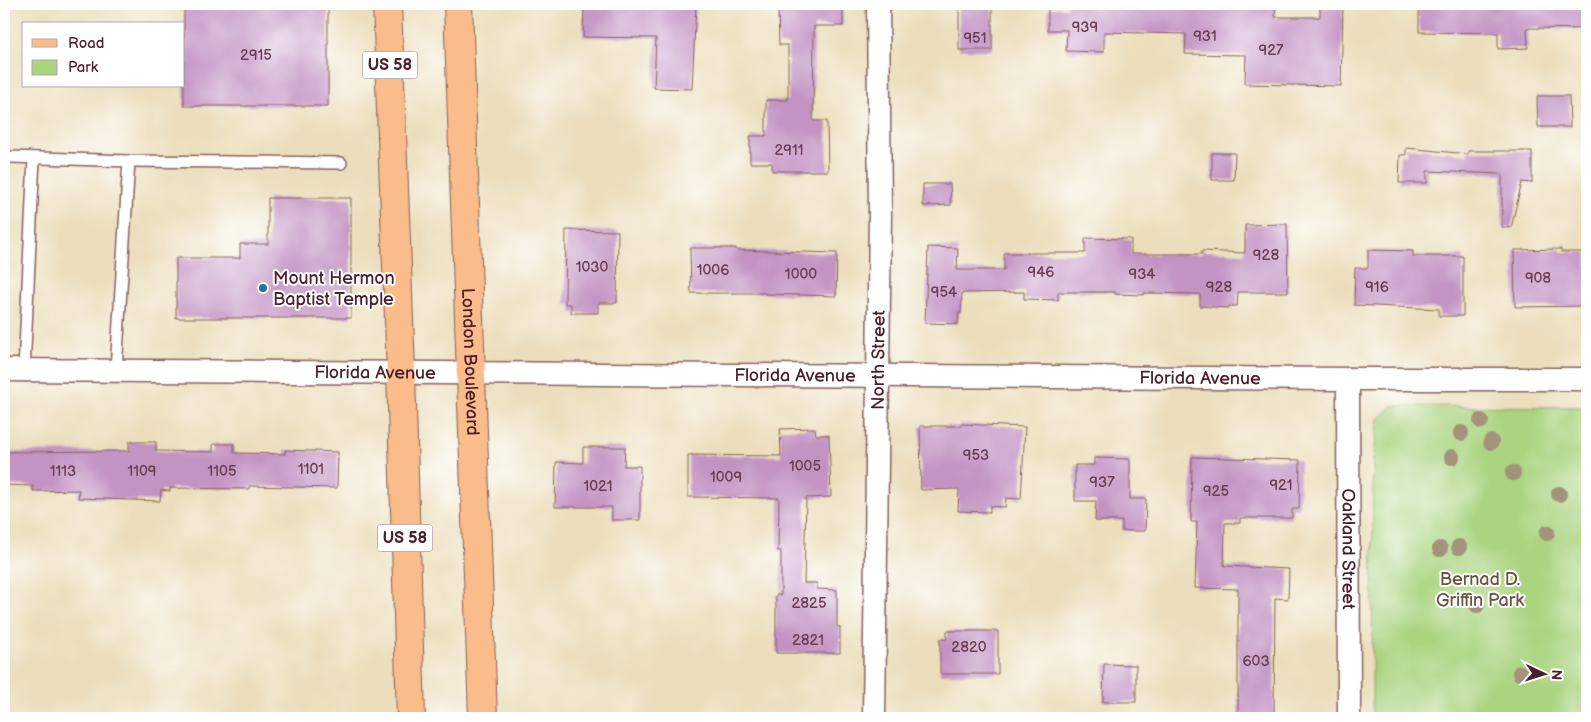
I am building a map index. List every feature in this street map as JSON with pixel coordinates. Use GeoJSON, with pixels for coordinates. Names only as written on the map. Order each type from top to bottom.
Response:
{"type":"FeatureCollection","features":[{"type":"Feature","properties":{"kind":"main road","name":"US 58"},"geometry":{"type":"LineString","coordinates":[[387,4],[401,372],[411,718]]}},
{"type":"Feature","properties":{"kind":"main road","name":"London Boulevard"},"geometry":{"type":"LineString","coordinates":[[458,4],[483,718]]}},
{"type":"Feature","properties":{"kind":"street","name":"North Street"},"geometry":{"type":"LineString","coordinates":[[874,718],[880,210],[878,4]]}},
{"type":"Feature","properties":{"kind":"street","name":"Florida Avenue"},"geometry":{"type":"LineString","coordinates":[[14,370],[879,377],[1587,379]]}},
{"type":"Feature","properties":{"kind":"street","name":"Oakland Street"},"geometry":{"type":"LineString","coordinates":[[1348,379],[1349,718]]}},
{"type":"Feature","properties":{"kind":"lane"},"geometry":{"type":"LineString","coordinates":[[11,157],[129,161],[341,163]]}},
{"type":"Feature","properties":{"kind":"lane"},"geometry":{"type":"LineString","coordinates":[[14,370],[34,158]]}},
{"type":"Feature","properties":{"kind":"lane"},"geometry":{"type":"LineString","coordinates":[[116,370],[129,161]]}},
{"type":"Feature","properties":{"kind":"green space","name":"Bernad D. Griffin Park"},"geometry":{"type":"Polygon","coordinates":[[[1392,406],[1587,407],[1587,718],[1372,718],[1373,461],[1379,419],[1392,406]]]}},
{"type":"Feature","properties":{"kind":"building"},"geometry":{"type":"Polygon","coordinates":[[[184,4],[328,4],[328,106],[184,106],[184,4]]]}},
{"type":"Feature","properties":{"kind":"building"},"geometry":{"type":"Polygon","coordinates":[[[584,4],[696,4],[692,89],[654,88],[656,38],[583,37],[584,4]]]}},
{"type":"Feature","properties":{"kind":"building"},"geometry":{"type":"Polygon","coordinates":[[[778,4],[843,4],[843,26],[814,26],[813,121],[827,121],[828,171],[772,171],[772,163],[750,163],[750,136],[766,136],[766,100],[788,100],[788,45],[779,45],[778,4]]]}},
{"type":"Feature","properties":{"kind":"building"},"geometry":{"type":"Polygon","coordinates":[[[959,4],[992,4],[992,50],[959,50],[959,4]]]}},
{"type":"Feature","properties":{"kind":"building"},"geometry":{"type":"Polygon","coordinates":[[[1067,4],[1276,4],[1275,17],[1320,17],[1320,4],[1343,4],[1341,86],[1245,84],[1246,55],[1185,54],[1186,34],[1104,32],[1104,52],[1066,51],[1067,30],[1048,30],[1048,8],[1067,8],[1067,4]]]}},
{"type":"Feature","properties":{"kind":"building"},"geometry":{"type":"Polygon","coordinates":[[[1419,4],[1587,4],[1587,29],[1527,28],[1528,48],[1498,49],[1498,33],[1419,32],[1419,4]]]}},
{"type":"Feature","properties":{"kind":"building"},"geometry":{"type":"Polygon","coordinates":[[[1537,96],[1569,96],[1570,127],[1538,127],[1537,96]]]}},
{"type":"Feature","properties":{"kind":"building"},"geometry":{"type":"Polygon","coordinates":[[[1406,148],[1468,154],[1468,151],[1532,151],[1532,183],[1522,182],[1511,228],[1502,227],[1502,174],[1427,171],[1427,183],[1399,183],[1400,155],[1406,155],[1406,148]]]}},
{"type":"Feature","properties":{"kind":"building"},"geometry":{"type":"Polygon","coordinates":[[[1212,153],[1235,153],[1234,180],[1212,180],[1212,153]]]}},
{"type":"Feature","properties":{"kind":"building"},"geometry":{"type":"Polygon","coordinates":[[[923,184],[950,184],[951,205],[923,206],[923,184]]]}},
{"type":"Feature","properties":{"kind":"building","name":"Mount Hermon Baptist Temple"},"geometry":{"type":"Polygon","coordinates":[[[268,198],[351,198],[351,318],[176,318],[176,258],[240,258],[240,244],[268,244],[268,198]]]}},
{"type":"Feature","properties":{"kind":"building"},"geometry":{"type":"Polygon","coordinates":[[[1287,224],[1288,292],[1238,292],[1237,306],[1229,306],[1229,308],[1200,306],[1200,294],[1144,293],[1144,295],[1115,294],[1115,292],[1058,292],[1058,300],[1024,299],[1024,292],[962,293],[961,313],[959,313],[958,324],[925,323],[928,247],[958,248],[957,270],[1004,270],[1004,253],[1085,253],[1085,238],[1131,239],[1131,254],[1202,254],[1202,251],[1245,253],[1245,225],[1287,224]]]}},
{"type":"Feature","properties":{"kind":"building"},"geometry":{"type":"Polygon","coordinates":[[[566,230],[618,231],[617,303],[598,303],[598,313],[571,313],[571,304],[565,304],[566,230]]]}},
{"type":"Feature","properties":{"kind":"building"},"geometry":{"type":"Polygon","coordinates":[[[690,248],[736,248],[736,250],[837,253],[836,296],[765,293],[691,293],[690,248]]]}},
{"type":"Feature","properties":{"kind":"building"},"geometry":{"type":"Polygon","coordinates":[[[1561,249],[1561,252],[1587,252],[1587,306],[1515,307],[1514,250],[1561,249]]]}},
{"type":"Feature","properties":{"kind":"building"},"geometry":{"type":"Polygon","coordinates":[[[1368,250],[1413,251],[1413,256],[1463,256],[1463,316],[1439,316],[1439,309],[1354,305],[1355,268],[1368,268],[1368,250]]]}},
{"type":"Feature","properties":{"kind":"building"},"geometry":{"type":"Polygon","coordinates":[[[961,424],[1025,427],[1021,499],[1006,498],[1005,507],[990,506],[990,512],[958,511],[959,489],[921,490],[920,426],[961,426],[961,424]]]}},
{"type":"Feature","properties":{"kind":"building"},"geometry":{"type":"Polygon","coordinates":[[[815,428],[816,435],[829,435],[831,497],[806,498],[804,583],[817,583],[817,589],[837,590],[837,627],[840,627],[840,653],[776,653],[776,595],[781,595],[781,551],[778,551],[779,498],[688,497],[688,455],[781,456],[780,429],[815,428]]]}},
{"type":"Feature","properties":{"kind":"building"},"geometry":{"type":"Polygon","coordinates":[[[129,442],[156,442],[156,451],[213,452],[213,444],[234,444],[234,453],[285,454],[285,450],[338,452],[337,488],[249,486],[249,489],[170,488],[170,491],[161,490],[160,501],[78,498],[79,490],[33,491],[33,486],[4,485],[4,452],[129,451],[129,442]]]}},
{"type":"Feature","properties":{"kind":"building"},"geometry":{"type":"Polygon","coordinates":[[[583,447],[625,447],[624,466],[640,466],[640,520],[612,520],[612,507],[555,507],[556,462],[583,463],[583,447]]]}},
{"type":"Feature","properties":{"kind":"building"},"geometry":{"type":"Polygon","coordinates":[[[1192,457],[1300,460],[1299,509],[1292,509],[1292,518],[1240,518],[1240,523],[1225,523],[1224,566],[1289,569],[1288,599],[1275,598],[1274,718],[1238,718],[1238,589],[1195,588],[1197,522],[1191,522],[1192,457]]]}},
{"type":"Feature","properties":{"kind":"building"},"geometry":{"type":"Polygon","coordinates":[[[1094,458],[1130,459],[1130,499],[1146,499],[1145,531],[1122,531],[1122,521],[1095,521],[1096,501],[1075,501],[1075,465],[1094,465],[1094,458]]]}},
{"type":"Feature","properties":{"kind":"building"},"geometry":{"type":"Polygon","coordinates":[[[947,631],[998,631],[998,674],[940,674],[940,639],[947,639],[947,631]]]}},
{"type":"Feature","properties":{"kind":"building"},"geometry":{"type":"Polygon","coordinates":[[[1104,664],[1136,665],[1136,702],[1103,702],[1104,664]]]}},
{"type":"Feature","properties":{"kind":"place","name":"Mount Hermon Baptist Temple"},"geometry":{"type":"Point","coordinates":[263,288]}}]}
